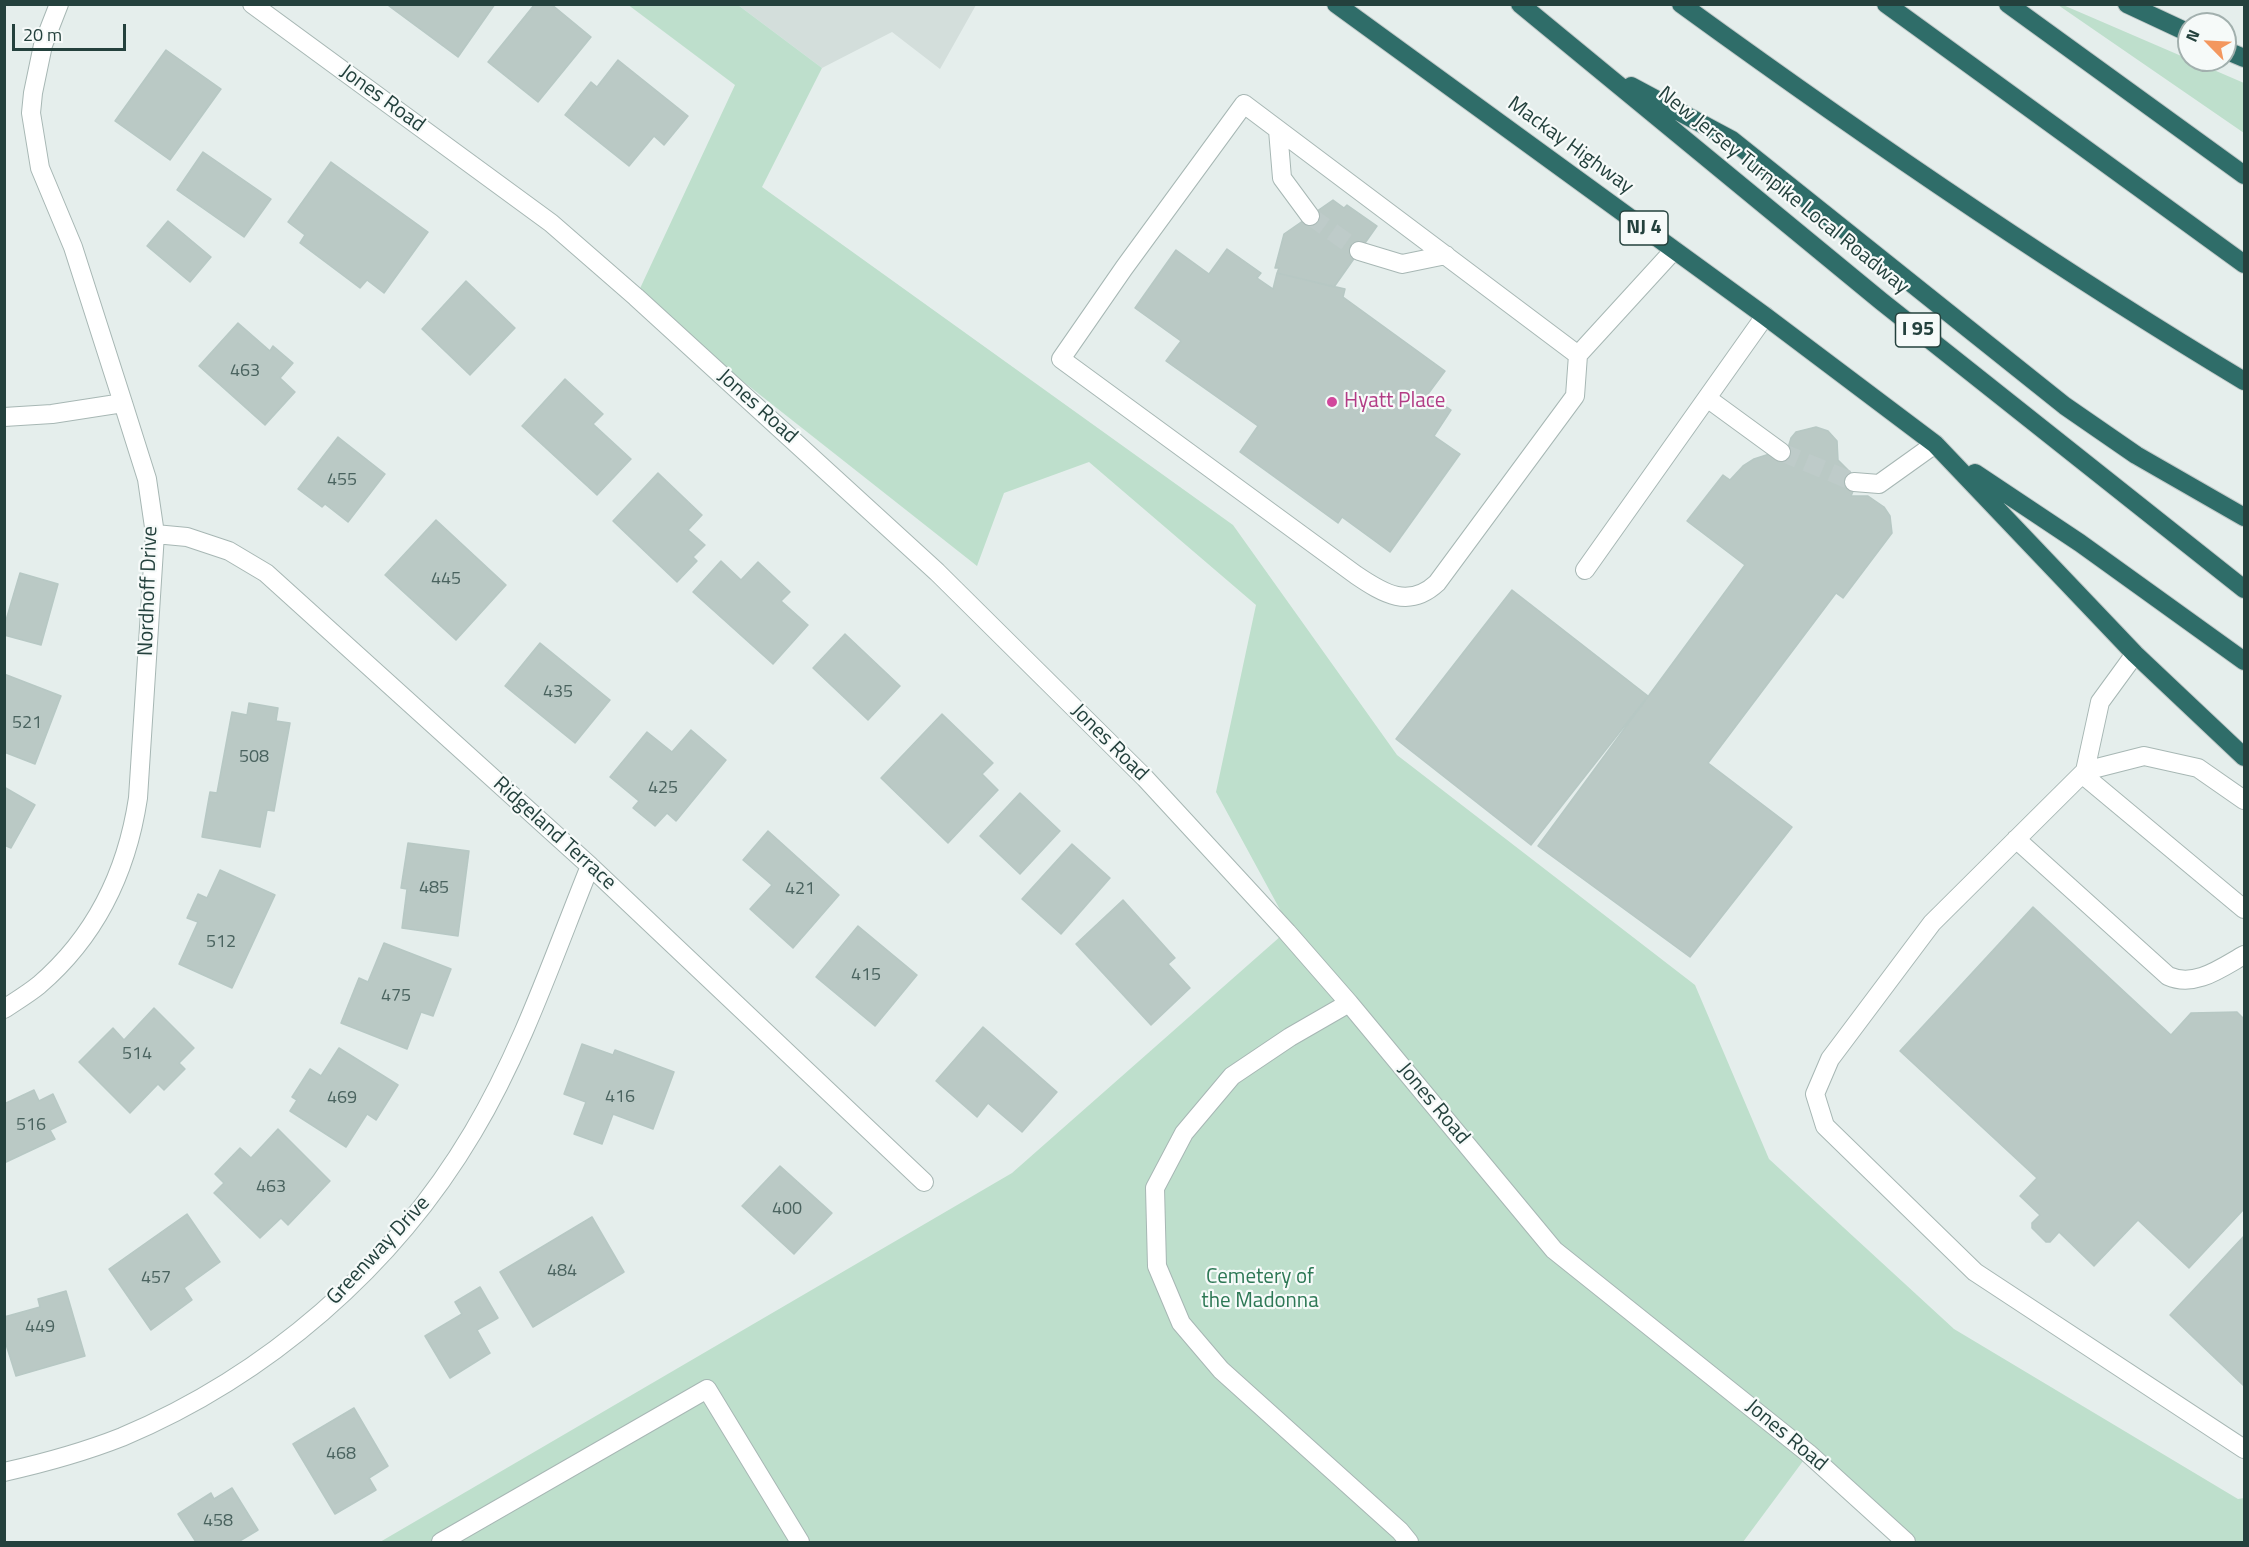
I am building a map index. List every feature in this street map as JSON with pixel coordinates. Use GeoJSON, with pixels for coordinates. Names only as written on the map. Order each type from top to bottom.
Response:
{"type":"FeatureCollection","features":[{"type":"Feature","properties":{"kind":"highway","name":"Mackay Highway"},"geometry":{"type":"LineString","coordinates":[[1336,4],[1765,316],[1942,450]]}},
{"type":"Feature","properties":{"kind":"highway","name":"New Jersey Turnpike Local Roadway"},"geometry":{"type":"LineString","coordinates":[[1520,4],[1908,322],[2244,589]]}},
{"type":"Feature","properties":{"kind":"highway"},"geometry":{"type":"LineString","coordinates":[[1681,4],[1944,190],[2094,288],[2244,381]]}},
{"type":"Feature","properties":{"kind":"highway"},"geometry":{"type":"LineString","coordinates":[[1886,4],[2244,264]]}},
{"type":"Feature","properties":{"kind":"highway"},"geometry":{"type":"LineString","coordinates":[[2008,4],[2244,175]]}},
{"type":"Feature","properties":{"kind":"highway"},"geometry":{"type":"LineString","coordinates":[[2127,4],[2177,27]]}},
{"type":"Feature","properties":{"kind":"highway"},"geometry":{"type":"LineString","coordinates":[[1595,67],[1732,140],[2065,406],[2136,455],[2244,517]]}},
{"type":"Feature","properties":{"kind":"highway"},"geometry":{"type":"LineString","coordinates":[[1942,450],[2135,654],[2244,757]]}},
{"type":"Feature","properties":{"kind":"highway"},"geometry":{"type":"LineString","coordinates":[[1942,450],[2080,543],[2244,661]]}},
{"type":"Feature","properties":{"kind":"street","name":"Nordhoff Drive"},"geometry":{"type":"LineString","coordinates":[[4,1009],[38,986],[70,955],[99,915],[119,876],[134,824],[138,798],[155,534],[147,479],[123,403],[73,247],[39,168],[31,113],[33,93],[43,45],[59,4]]}},
{"type":"Feature","properties":{"kind":"street","name":"Jones Road"},"geometry":{"type":"LineString","coordinates":[[252,4],[552,223],[945,580],[1145,778],[1349,1003],[1554,1250],[1809,1452],[1906,1542]]}},
{"type":"Feature","properties":{"kind":"street"},"geometry":{"type":"LineString","coordinates":[[1578,355],[1244,104],[1124,268],[1061,359],[1356,575],[1385,593],[1400,597],[1413,597],[1427,592],[1437,583],[1575,396],[1578,355],[1674,250]]}},
{"type":"Feature","properties":{"kind":"street"},"geometry":{"type":"LineString","coordinates":[[1278,130],[1282,178],[1310,216]]}},
{"type":"Feature","properties":{"kind":"street"},"geometry":{"type":"LineString","coordinates":[[1359,251],[1402,264],[1446,255]]}},
{"type":"Feature","properties":{"kind":"street"},"geometry":{"type":"LineString","coordinates":[[1585,570],[1765,316]]}},
{"type":"Feature","properties":{"kind":"street"},"geometry":{"type":"LineString","coordinates":[[1707,398],[1781,452]]}},
{"type":"Feature","properties":{"kind":"street"},"geometry":{"type":"LineString","coordinates":[[4,417],[52,414],[123,403]]}},
{"type":"Feature","properties":{"kind":"street"},"geometry":{"type":"LineString","coordinates":[[1854,482],[1879,484],[1942,450]]}},
{"type":"Feature","properties":{"kind":"street","name":"Ridgeland Terrace"},"geometry":{"type":"LineString","coordinates":[[155,534],[187,537],[229,551],[266,573],[590,866],[924,1182]]}},
{"type":"Feature","properties":{"kind":"street"},"geometry":{"type":"LineString","coordinates":[[2084,772],[2100,702],[2135,654]]}},
{"type":"Feature","properties":{"kind":"street"},"geometry":{"type":"LineString","coordinates":[[2244,800],[2198,768],[2144,756],[2084,772],[1932,922],[1830,1059],[1815,1094],[1825,1126],[1975,1272],[2244,1449]]}},
{"type":"Feature","properties":{"kind":"street"},"geometry":{"type":"LineString","coordinates":[[2084,772],[2244,909]]}},
{"type":"Feature","properties":{"kind":"street"},"geometry":{"type":"LineString","coordinates":[[2016,839],[2168,976],[2193,980],[2210,974],[2244,955]]}},
{"type":"Feature","properties":{"kind":"street","name":"Greenway Drive"},"geometry":{"type":"LineString","coordinates":[[4,1472],[49,1462],[122,1436],[202,1397],[267,1356],[327,1309],[382,1255],[431,1196],[473,1132],[509,1064],[590,866]]}},
{"type":"Feature","properties":{"kind":"street"},"geometry":{"type":"LineString","coordinates":[[1349,1003],[1290,1037],[1232,1076],[1184,1133],[1155,1188],[1156,1266],[1181,1323],[1221,1370],[1335,1471],[1400,1531],[1408,1542]]}},
{"type":"Feature","properties":{"kind":"street"},"geometry":{"type":"LineString","coordinates":[[441,1542],[706,1389],[800,1542]]}},
{"type":"Feature","properties":{"kind":"shaded area"},"geometry":{"type":"Polygon","coordinates":[[[738,5],[976,5],[940,69],[892,32],[822,68],[738,5]]]}},
{"type":"Feature","properties":{"kind":"green space","name":"Cemetery of the Madonna"},"geometry":{"type":"Polygon","coordinates":[[[627,4],[738,5],[822,68],[762,187],[1233,525],[1397,755],[1695,985],[1769,1159],[1954,1329],[2238,1499],[2244,1498],[2244,1542],[1906,1542],[1809,1453],[1743,1542],[380,1542],[1012,1173],[1290,928],[1216,792],[1256,605],[1089,462],[1004,493],[977,566],[636,297],[735,85],[627,4]]]}},
{"type":"Feature","properties":{"kind":"green space"},"geometry":{"type":"Polygon","coordinates":[[[2058,5],[2063,5],[2177,54],[2177,72],[2218,72],[2244,83],[2244,133],[2058,5]]]}},
{"type":"Feature","properties":{"kind":"building"},"geometry":{"type":"Polygon","coordinates":[[[390,4],[495,4],[458,57],[389,6],[390,4]]]}},
{"type":"Feature","properties":{"kind":"building"},"geometry":{"type":"Polygon","coordinates":[[[535,4],[551,4],[591,37],[538,102],[488,62],[535,4]]]}},
{"type":"Feature","properties":{"kind":"building"},"geometry":{"type":"Polygon","coordinates":[[[166,50],[221,89],[170,160],[115,121],[166,50]]]}},
{"type":"Feature","properties":{"kind":"building"},"geometry":{"type":"Polygon","coordinates":[[[618,60],[688,116],[664,145],[654,136],[629,166],[565,115],[591,82],[597,87],[618,60]]]}},
{"type":"Feature","properties":{"kind":"building"},"geometry":{"type":"Polygon","coordinates":[[[203,152],[271,199],[244,237],[177,190],[203,152]]]}},
{"type":"Feature","properties":{"kind":"building"},"geometry":{"type":"Polygon","coordinates":[[[331,162],[428,232],[384,293],[367,280],[360,288],[300,243],[305,235],[288,222],[331,162]]]}},
{"type":"Feature","properties":{"kind":"building"},"geometry":{"type":"Polygon","coordinates":[[[1333,200],[1344,208],[1347,205],[1377,226],[1334,287],[1277,273],[1279,268],[1275,268],[1284,234],[1333,200]]]}},
{"type":"Feature","properties":{"kind":"building"},"geometry":{"type":"Polygon","coordinates":[[[168,221],[211,257],[190,282],[147,246],[168,221]]]}},
{"type":"Feature","properties":{"kind":"building","name":"Hyatt Place"},"geometry":{"type":"Polygon","coordinates":[[[1227,249],[1261,273],[1257,278],[1273,289],[1277,273],[1345,289],[1343,297],[1445,371],[1428,394],[1451,410],[1434,436],[1460,454],[1390,552],[1342,517],[1338,523],[1240,452],[1258,426],[1166,361],[1181,341],[1135,308],[1176,250],[1209,274],[1227,249]]]}},
{"type":"Feature","properties":{"kind":"building"},"geometry":{"type":"Polygon","coordinates":[[[466,281],[515,328],[470,375],[422,329],[466,281]]]}},
{"type":"Feature","properties":{"kind":"building"},"geometry":{"type":"Polygon","coordinates":[[[238,323],[270,351],[273,346],[293,363],[280,378],[295,392],[265,425],[199,366],[238,323]]]}},
{"type":"Feature","properties":{"kind":"building"},"geometry":{"type":"Polygon","coordinates":[[[565,379],[603,414],[593,424],[631,459],[597,495],[522,426],[565,379]]]}},
{"type":"Feature","properties":{"kind":"building"},"geometry":{"type":"Polygon","coordinates":[[[1816,427],[1828,431],[1837,441],[1838,460],[1852,474],[1854,489],[1851,496],[1868,496],[1884,507],[1890,516],[1892,533],[1843,598],[1836,593],[1708,763],[1792,827],[1690,957],[1538,846],[1745,565],[1687,521],[1723,475],[1730,480],[1743,466],[1754,459],[1788,448],[1796,432],[1816,427]]]}},
{"type":"Feature","properties":{"kind":"building"},"geometry":{"type":"Polygon","coordinates":[[[338,437],[385,474],[348,522],[325,504],[322,507],[298,489],[338,437]]]}},
{"type":"Feature","properties":{"kind":"building"},"geometry":{"type":"Polygon","coordinates":[[[658,473],[702,515],[688,530],[705,545],[693,557],[697,561],[677,582],[613,521],[658,473]]]}},
{"type":"Feature","properties":{"kind":"building"},"geometry":{"type":"Polygon","coordinates":[[[436,520],[506,585],[456,640],[385,575],[436,520]]]}},
{"type":"Feature","properties":{"kind":"building"},"geometry":{"type":"Polygon","coordinates":[[[721,561],[741,580],[758,562],[790,592],[781,601],[808,625],[773,664],[693,592],[721,561]]]}},
{"type":"Feature","properties":{"kind":"building"},"geometry":{"type":"Polygon","coordinates":[[[20,573],[58,584],[41,645],[4,635],[4,627],[20,573]]]}},
{"type":"Feature","properties":{"kind":"building"},"geometry":{"type":"Polygon","coordinates":[[[1512,590],[1648,696],[1531,845],[1396,739],[1512,590]]]}},
{"type":"Feature","properties":{"kind":"building"},"geometry":{"type":"Polygon","coordinates":[[[845,634],[900,686],[868,720],[813,668],[845,634]]]}},
{"type":"Feature","properties":{"kind":"building"},"geometry":{"type":"Polygon","coordinates":[[[540,643],[610,700],[575,743],[505,686],[540,643]]]}},
{"type":"Feature","properties":{"kind":"building"},"geometry":{"type":"Polygon","coordinates":[[[4,674],[61,696],[35,764],[4,752],[4,674]]]}},
{"type":"Feature","properties":{"kind":"building"},"geometry":{"type":"Polygon","coordinates":[[[249,703],[278,708],[276,721],[290,723],[274,811],[267,810],[260,847],[202,837],[210,792],[217,793],[232,712],[247,715],[249,703]]]}},
{"type":"Feature","properties":{"kind":"building"},"geometry":{"type":"Polygon","coordinates":[[[942,714],[993,763],[982,774],[998,790],[948,843],[881,778],[942,714]]]}},
{"type":"Feature","properties":{"kind":"building"},"geometry":{"type":"Polygon","coordinates":[[[691,730],[726,760],[676,821],[667,813],[655,826],[633,808],[639,801],[610,777],[647,732],[672,752],[691,730]]]}},
{"type":"Feature","properties":{"kind":"building"},"geometry":{"type":"Polygon","coordinates":[[[4,787],[35,805],[11,848],[4,845],[4,787]]]}},
{"type":"Feature","properties":{"kind":"building"},"geometry":{"type":"Polygon","coordinates":[[[1020,793],[1060,831],[1020,874],[980,836],[1020,793]]]}},
{"type":"Feature","properties":{"kind":"building"},"geometry":{"type":"Polygon","coordinates":[[[768,831],[839,895],[793,948],[750,909],[772,885],[743,860],[768,831]]]}},
{"type":"Feature","properties":{"kind":"building"},"geometry":{"type":"Polygon","coordinates":[[[408,843],[469,851],[458,936],[402,928],[407,889],[401,888],[408,843]]]}},
{"type":"Feature","properties":{"kind":"building"},"geometry":{"type":"Polygon","coordinates":[[[1072,844],[1110,878],[1061,934],[1022,899],[1072,844]]]}},
{"type":"Feature","properties":{"kind":"building"},"geometry":{"type":"Polygon","coordinates":[[[220,870],[275,895],[232,988],[179,964],[198,922],[187,918],[198,894],[207,898],[220,870]]]}},
{"type":"Feature","properties":{"kind":"building"},"geometry":{"type":"Polygon","coordinates":[[[1123,900],[1175,958],[1168,964],[1190,988],[1151,1025],[1076,944],[1123,900]]]}},
{"type":"Feature","properties":{"kind":"building"},"geometry":{"type":"Polygon","coordinates":[[[2033,907],[2171,1035],[2191,1013],[2237,1012],[2244,1019],[2244,1209],[2189,1268],[2138,1220],[2094,1266],[2059,1232],[2050,1242],[2046,1242],[2032,1228],[2032,1223],[2040,1215],[2020,1196],[2037,1178],[1900,1051],[2033,907]]]}},
{"type":"Feature","properties":{"kind":"building"},"geometry":{"type":"Polygon","coordinates":[[[858,926],[917,975],[875,1026],[816,977],[858,926]]]}},
{"type":"Feature","properties":{"kind":"building"},"geometry":{"type":"Polygon","coordinates":[[[384,943],[451,969],[433,1016],[421,1012],[407,1049],[341,1023],[359,978],[368,982],[384,943]]]}},
{"type":"Feature","properties":{"kind":"building"},"geometry":{"type":"Polygon","coordinates":[[[154,1008],[194,1048],[179,1063],[185,1069],[164,1090],[158,1084],[130,1113],[79,1062],[113,1028],[124,1040],[154,1008]]]}},
{"type":"Feature","properties":{"kind":"building"},"geometry":{"type":"Polygon","coordinates":[[[983,1027],[1057,1092],[1022,1132],[988,1103],[977,1117],[936,1081],[983,1027]]]}},
{"type":"Feature","properties":{"kind":"building"},"geometry":{"type":"Polygon","coordinates":[[[582,1044],[613,1055],[615,1050],[674,1072],[653,1129],[613,1114],[602,1144],[574,1134],[586,1102],[564,1094],[582,1044]]]}},
{"type":"Feature","properties":{"kind":"building"},"geometry":{"type":"Polygon","coordinates":[[[339,1048],[398,1085],[376,1120],[367,1114],[346,1147],[290,1111],[297,1100],[292,1097],[310,1069],[321,1076],[339,1048]]]}},
{"type":"Feature","properties":{"kind":"building"},"geometry":{"type":"Polygon","coordinates":[[[34,1090],[39,1101],[53,1094],[66,1122],[50,1130],[55,1139],[4,1163],[4,1104],[34,1090]]]}},
{"type":"Feature","properties":{"kind":"building"},"geometry":{"type":"Polygon","coordinates":[[[278,1129],[330,1181],[288,1225],[281,1218],[260,1238],[214,1193],[224,1183],[215,1174],[240,1148],[251,1158],[278,1129]]]}},
{"type":"Feature","properties":{"kind":"building"},"geometry":{"type":"Polygon","coordinates":[[[780,1166],[832,1213],[794,1254],[742,1206],[780,1166]]]}},
{"type":"Feature","properties":{"kind":"building"},"geometry":{"type":"Polygon","coordinates":[[[187,1214],[220,1262],[184,1288],[192,1300],[151,1330],[109,1269],[187,1214]]]}},
{"type":"Feature","properties":{"kind":"building"},"geometry":{"type":"Polygon","coordinates":[[[592,1217],[624,1272],[533,1327],[500,1272],[592,1217]]]}},
{"type":"Feature","properties":{"kind":"building"},"geometry":{"type":"Polygon","coordinates":[[[2244,1236],[2244,1386],[2170,1315],[2244,1236]]]}},
{"type":"Feature","properties":{"kind":"building"},"geometry":{"type":"Polygon","coordinates":[[[480,1287],[498,1318],[477,1330],[490,1353],[450,1378],[425,1336],[462,1314],[455,1302],[480,1287]]]}},
{"type":"Feature","properties":{"kind":"building"},"geometry":{"type":"Polygon","coordinates":[[[66,1291],[85,1356],[16,1376],[4,1338],[4,1317],[40,1307],[38,1299],[66,1291]]]}},
{"type":"Feature","properties":{"kind":"building"},"geometry":{"type":"Polygon","coordinates":[[[354,1408],[388,1466],[369,1478],[376,1490],[335,1514],[293,1444],[354,1408]]]}},
{"type":"Feature","properties":{"kind":"building"},"geometry":{"type":"Polygon","coordinates":[[[232,1488],[258,1530],[238,1542],[196,1542],[178,1514],[211,1493],[214,1499],[232,1488]]]}},
{"type":"Feature","properties":{"kind":"tunnel"},"geometry":{"type":"LineString","coordinates":[[1310,216],[1359,251]]}},
{"type":"Feature","properties":{"kind":"tunnel"},"geometry":{"type":"LineString","coordinates":[[1781,452],[1854,482]]}},
{"type":"Feature","properties":{"kind":"place","name":"Hyatt Place"},"geometry":{"type":"Point","coordinates":[1332,402]}}]}
